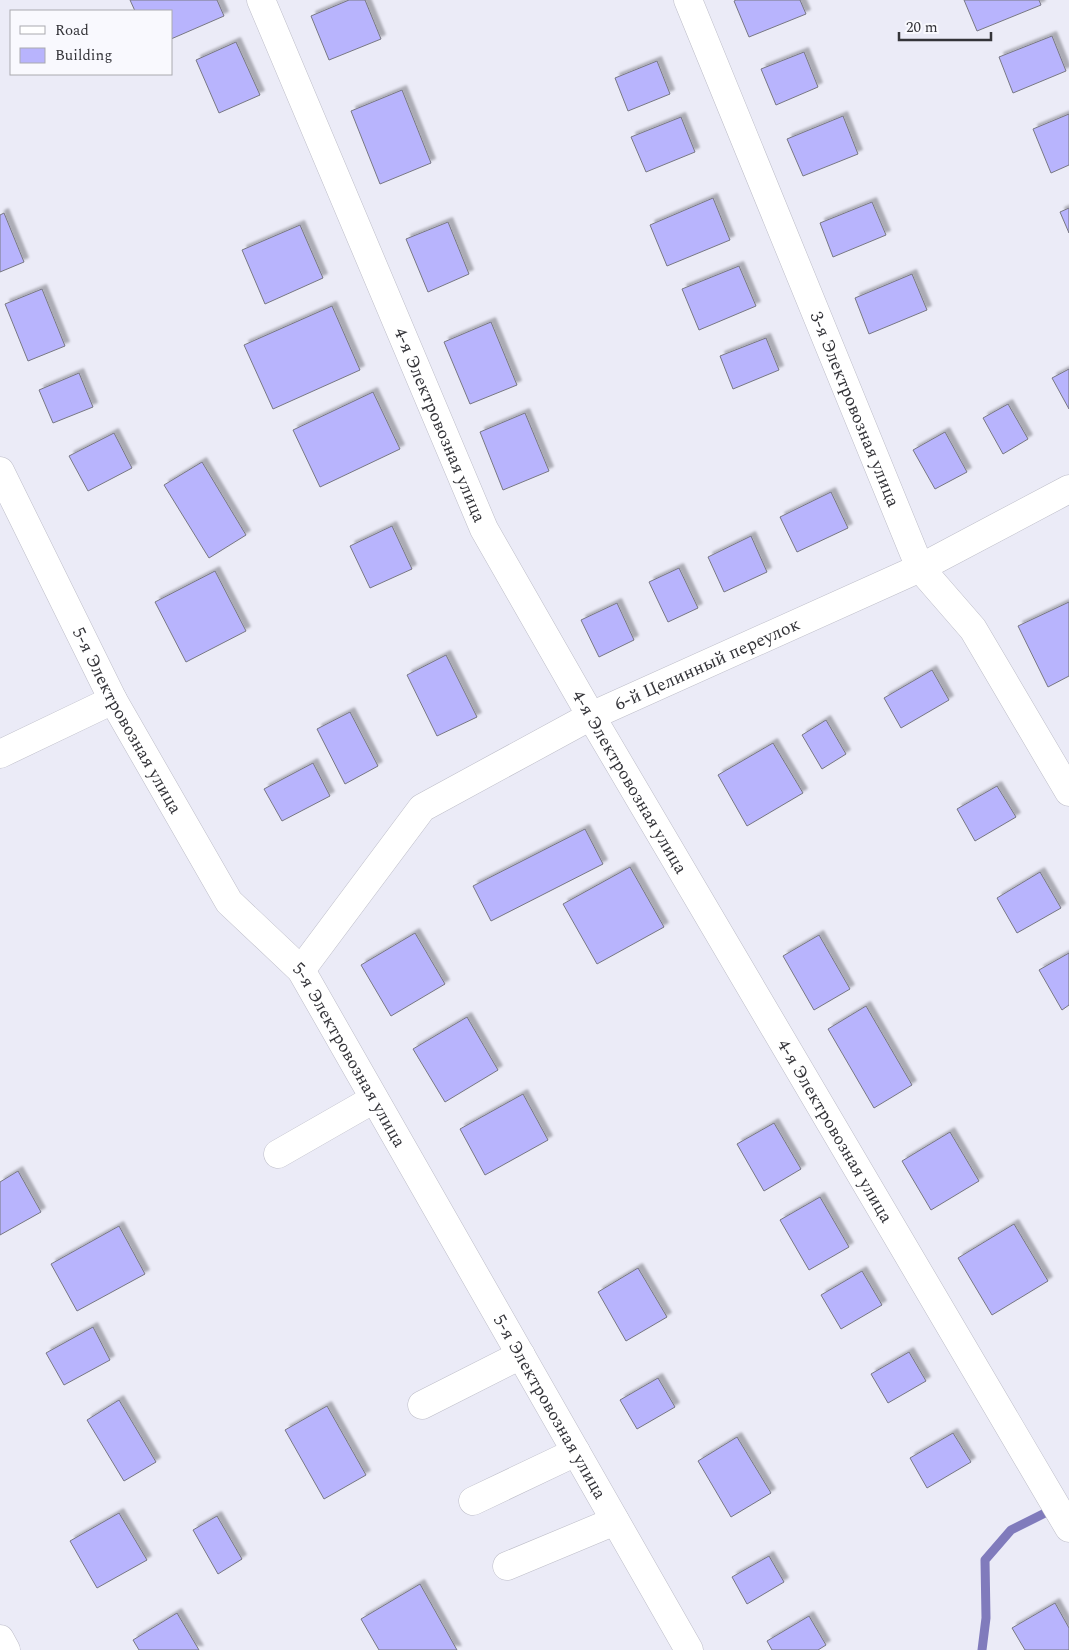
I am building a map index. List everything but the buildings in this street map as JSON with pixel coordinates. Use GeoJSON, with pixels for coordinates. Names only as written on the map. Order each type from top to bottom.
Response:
{"type":"FeatureCollection","features":[{"type":"Feature","properties":{"kind":"street","name":"4-я Электровозная улица"},"geometry":{"type":"LineString","coordinates":[[261,0],[484,529],[590,716],[1069,1528]]}},
{"type":"Feature","properties":{"kind":"street","name":"3-я Электровозная улица"},"geometry":{"type":"LineString","coordinates":[[688,0],[920,568],[972,629],[1069,792]]}},
{"type":"Feature","properties":{"kind":"street","name":"5-я Электровозная улица"},"geometry":{"type":"LineString","coordinates":[[0,471],[113,700],[229,902],[301,970],[616,1521],[679,1646]]}},
{"type":"Feature","properties":{"kind":"street","name":"6-й Целинный переулок"},"geometry":{"type":"LineString","coordinates":[[301,970],[422,808],[590,716],[920,568],[1069,489]]}},
{"type":"Feature","properties":{"kind":"street"},"geometry":{"type":"LineString","coordinates":[[0,754],[113,700]]}},
{"type":"Feature","properties":{"kind":"street"},"geometry":{"type":"LineString","coordinates":[[278,1154],[374,1099]]}},
{"type":"Feature","properties":{"kind":"street"},"geometry":{"type":"LineString","coordinates":[[422,1405],[521,1355]]}},
{"type":"Feature","properties":{"kind":"street"},"geometry":{"type":"LineString","coordinates":[[472,1501],[576,1452]]}},
{"type":"Feature","properties":{"kind":"street"},"geometry":{"type":"LineString","coordinates":[[507,1566],[616,1521]]}},
{"type":"Feature","properties":{"kind":"street"},"geometry":{"type":"LineString","coordinates":[[0,1639],[6,1650]]}},
{"type":"Feature","properties":{"kind":"waterway"},"geometry":{"type":"LineString","coordinates":[[982,1650],[986,1618],[985,1560],[1011,1530],[1055,1508]]}}]}
